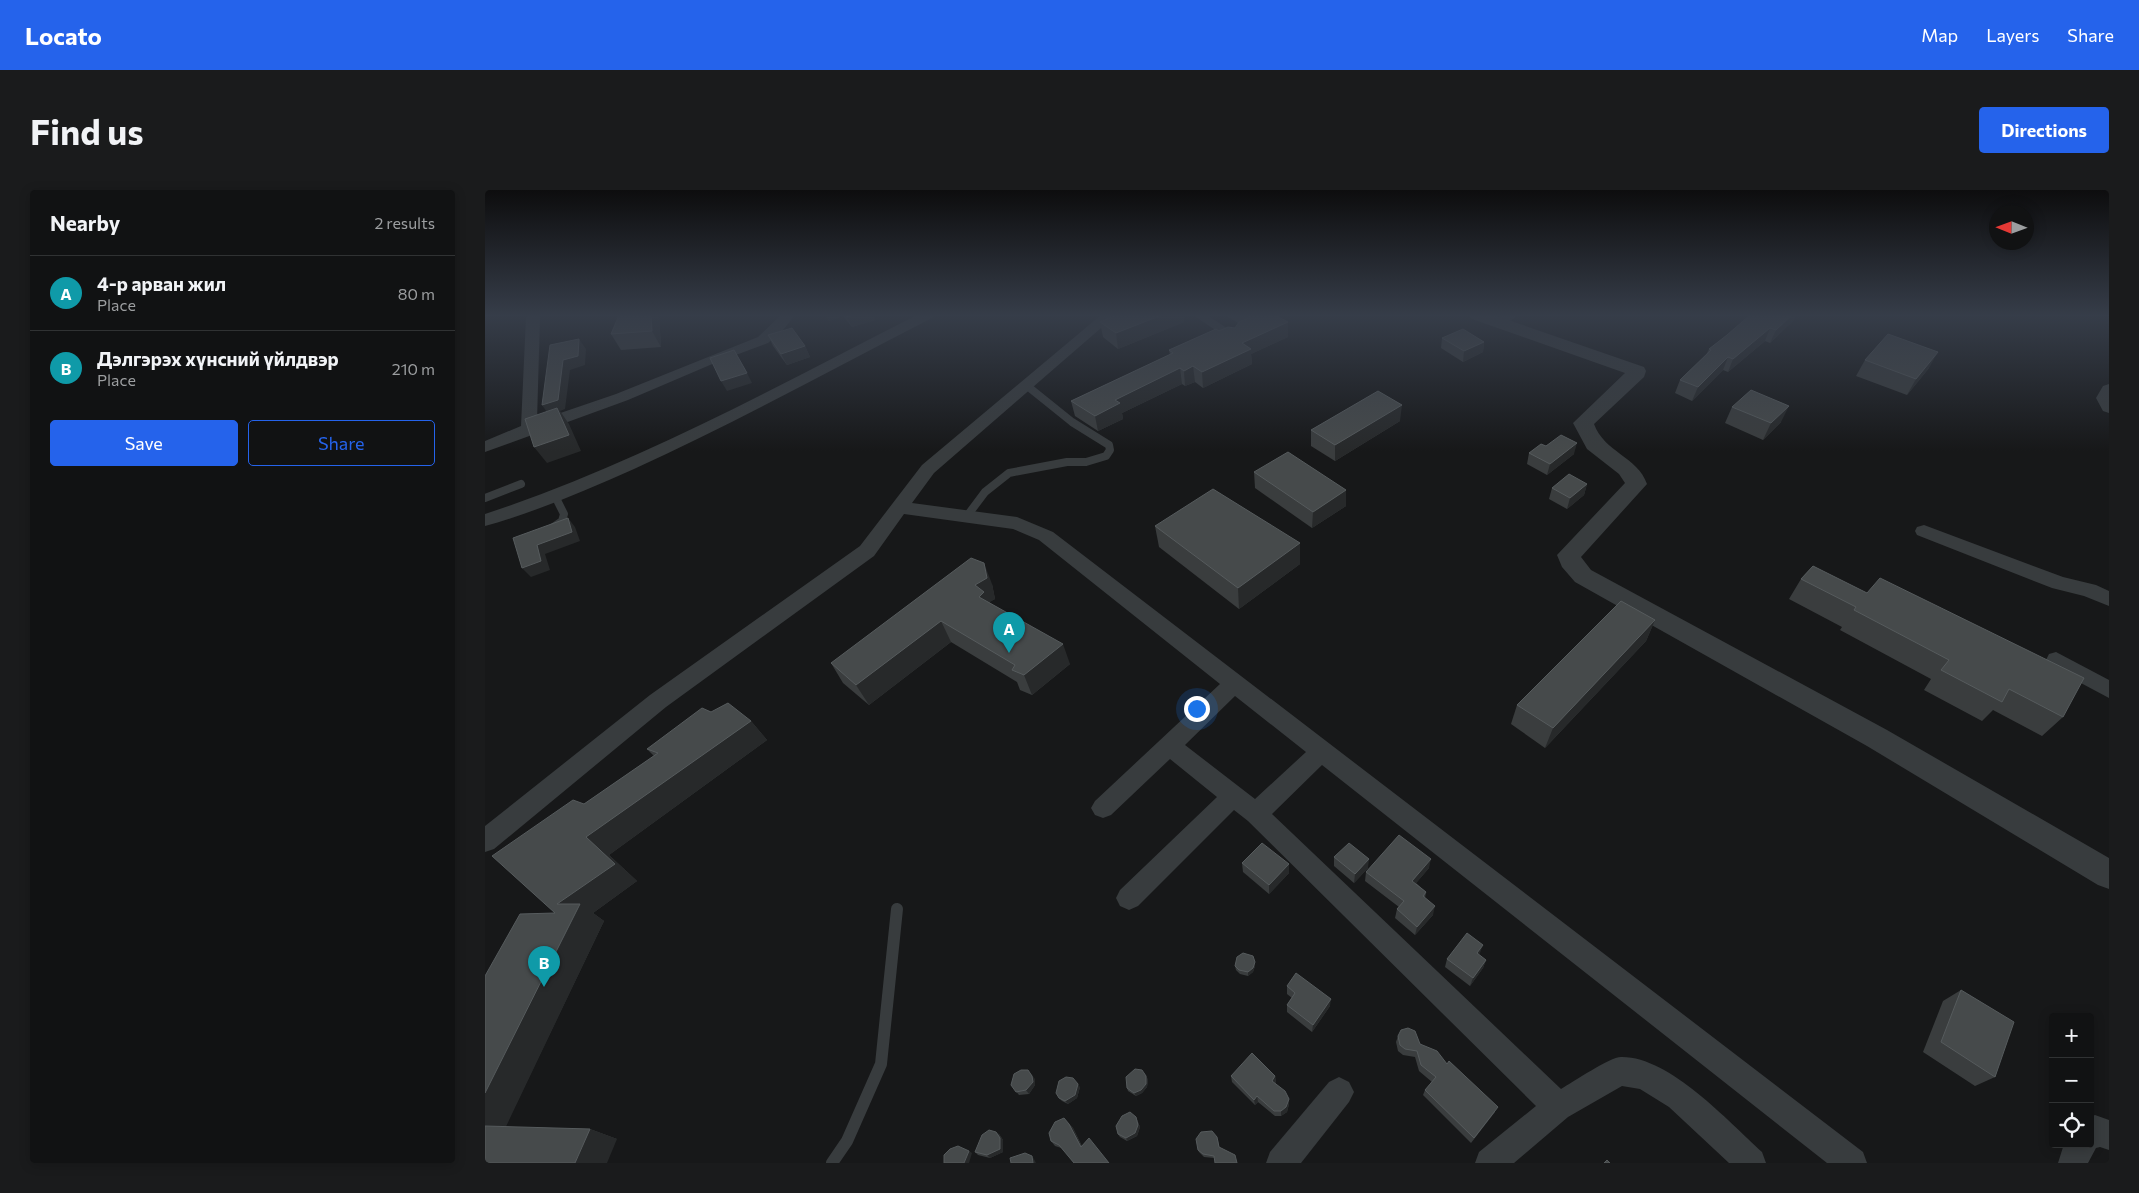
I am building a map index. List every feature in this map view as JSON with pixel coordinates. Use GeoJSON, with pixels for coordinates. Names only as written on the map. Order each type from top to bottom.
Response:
{"type":"FeatureCollection","features":[{"type":"Feature","properties":{"kind":"street"},"geometry":{"type":"LineString","coordinates":[[529,428],[531,360]]}},
{"type":"Feature","properties":{"kind":"street"},"geometry":{"type":"LineString","coordinates":[[485,447],[529,428],[622,397],[709,360]]}},
{"type":"Feature","properties":{"kind":"street"},"geometry":{"type":"LineString","coordinates":[[485,520],[555,496],[598,478],[721,420],[837,360]]}},
{"type":"Feature","properties":{"kind":"street"},"geometry":{"type":"LineString","coordinates":[[485,841],[658,702],[867,551],[928,469],[1055,360]]}},
{"type":"Feature","properties":{"kind":"street"},"geometry":{"type":"LineString","coordinates":[[1611,360],[1637,371],[1637,374],[1583,423],[1585,431],[1599,449],[1634,476],[1636,484],[1569,555],[1570,561],[1583,576],[1918,762],[2109,875]]}},
{"type":"Feature","properties":{"kind":"street"},"geometry":{"type":"LineString","coordinates":[[2109,390],[2103,398],[2109,408]]}},
{"type":"Feature","properties":{"kind":"street"},"geometry":{"type":"LineString","coordinates":[[899,508],[1017,523],[1046,536],[1321,752],[1852,1163]]}},
{"type":"Feature","properties":{"kind":"street"},"geometry":{"type":"LineString","coordinates":[[1925,531],[2059,583],[2089,590],[2109,599]]}},
{"type":"Feature","properties":{"kind":"street"},"geometry":{"type":"LineString","coordinates":[[2056,660],[2109,690]]}},
{"type":"Feature","properties":{"kind":"street"},"geometry":{"type":"LineString","coordinates":[[1103,808],[1234,684]]}},
{"type":"Feature","properties":{"kind":"street"},"geometry":{"type":"LineString","coordinates":[[1169,746],[1256,814],[1558,1107]]}},
{"type":"Feature","properties":{"kind":"street"},"geometry":{"type":"LineString","coordinates":[[1256,814],[1321,752]]}},
{"type":"Feature","properties":{"kind":"street"},"geometry":{"type":"LineString","coordinates":[[1129,898],[1233,796]]}},
{"type":"Feature","properties":{"kind":"street"},"geometry":{"type":"LineString","coordinates":[[1491,1163],[1558,1107],[1620,1071],[1645,1075],[1679,1097],[1751,1163]]}},
{"type":"Feature","properties":{"kind":"street"},"geometry":{"type":"LineString","coordinates":[[1281,1163],[1339,1092]]}},
{"type":"Feature","properties":{"kind":"street"},"geometry":{"type":"LineString","coordinates":[[2094,1131],[2109,1135]]}},
{"type":"Feature","properties":{"kind":"street"},"geometry":{"type":"LineString","coordinates":[[2073,1163],[2076,1152],[2080,1148]]}},
{"type":"Feature","properties":{"kind":"lane"},"geometry":{"type":"LineString","coordinates":[[967,516],[985,492],[1009,473],[1067,462],[1086,462],[1106,456],[1110,450],[1109,445],[1071,422],[1026,385]]}},
{"type":"Feature","properties":{"kind":"lane"},"geometry":{"type":"LineString","coordinates":[[485,498],[521,484]]}},
{"type":"Feature","properties":{"kind":"lane"},"geometry":{"type":"LineString","coordinates":[[545,531],[562,521],[564,514],[555,496]]}},
{"type":"Feature","properties":{"kind":"lane"},"geometry":{"type":"LineString","coordinates":[[832,1163],[847,1141],[881,1064],[897,909]]}},
{"type":"Feature","properties":{"kind":"building"},"geometry":{"type":"Polygon","coordinates":[[[548,360],[563,360],[558,400],[542,405],[548,360]]]}},
{"type":"Feature","properties":{"kind":"building"},"geometry":{"type":"Polygon","coordinates":[[[711,360],[740,360],[747,373],[721,381],[711,360]]]}},
{"type":"Feature","properties":{"kind":"building"},"geometry":{"type":"Polygon","coordinates":[[[1157,360],[1227,360],[1202,372],[1193,366],[1184,371],[1180,368],[1115,400],[1120,403],[1095,416],[1071,401],[1157,360]]]}},
{"type":"Feature","properties":{"kind":"building"},"geometry":{"type":"Polygon","coordinates":[[[1700,360],[1725,360],[1698,387],[1680,380],[1700,360]]]}},
{"type":"Feature","properties":{"kind":"building"},"geometry":{"type":"Polygon","coordinates":[[[1866,360],[1931,360],[1916,379],[1866,360]]]}},
{"type":"Feature","properties":{"kind":"building"},"geometry":{"type":"Polygon","coordinates":[[[1751,390],[1789,406],[1771,423],[1732,407],[1751,390]]]}},
{"type":"Feature","properties":{"kind":"building"},"geometry":{"type":"Polygon","coordinates":[[[1378,391],[1402,405],[1335,445],[1311,430],[1378,391]]]}},
{"type":"Feature","properties":{"kind":"building"},"geometry":{"type":"Polygon","coordinates":[[[557,408],[569,435],[534,447],[525,419],[557,408]]]}},
{"type":"Feature","properties":{"kind":"building"},"geometry":{"type":"Polygon","coordinates":[[[1561,435],[1577,443],[1550,464],[1529,453],[1541,444],[1546,446],[1561,435]]]}},
{"type":"Feature","properties":{"kind":"building"},"geometry":{"type":"Polygon","coordinates":[[[1288,452],[1346,490],[1313,512],[1254,472],[1288,452]]]}},
{"type":"Feature","properties":{"kind":"building"},"geometry":{"type":"Polygon","coordinates":[[[1569,474],[1587,484],[1570,498],[1552,488],[1569,474]]]}},
{"type":"Feature","properties":{"kind":"building"},"geometry":{"type":"Polygon","coordinates":[[[1213,489],[1300,543],[1238,588],[1155,526],[1213,489]]]}},
{"type":"Feature","properties":{"kind":"building"},"geometry":{"type":"Polygon","coordinates":[[[568,518],[572,532],[537,545],[541,561],[522,568],[513,538],[568,518]]]}},
{"type":"Feature","properties":{"kind":"building"},"geometry":{"type":"Polygon","coordinates":[[[971,558],[984,563],[987,578],[975,585],[984,592],[979,597],[1063,644],[1024,675],[1012,670],[1015,665],[941,621],[856,685],[831,663],[971,558]]]}},
{"type":"Feature","properties":{"kind":"building"},"geometry":{"type":"Polygon","coordinates":[[[1813,566],[1867,593],[1880,578],[2084,678],[2063,717],[2009,689],[2002,702],[1941,670],[1949,660],[1854,610],[1856,607],[1801,579],[1813,566]]]}},
{"type":"Feature","properties":{"kind":"building"},"geometry":{"type":"Polygon","coordinates":[[[1621,601],[1655,620],[1553,728],[1517,705],[1621,601]]]}},
{"type":"Feature","properties":{"kind":"building"},"geometry":{"type":"Polygon","coordinates":[[[728,703],[751,721],[586,837],[615,864],[557,904],[580,904],[485,1093],[485,976],[520,914],[555,913],[492,856],[573,800],[584,804],[658,753],[647,749],[702,708],[711,712],[728,703]]]}},
{"type":"Feature","properties":{"kind":"building"},"geometry":{"type":"Polygon","coordinates":[[[1399,835],[1431,859],[1412,881],[1426,892],[1423,896],[1435,906],[1417,927],[1397,909],[1404,901],[1366,872],[1399,835]]]}},
{"type":"Feature","properties":{"kind":"building"},"geometry":{"type":"Polygon","coordinates":[[[1262,843],[1289,864],[1269,885],[1242,863],[1262,843]]]}},
{"type":"Feature","properties":{"kind":"building"},"geometry":{"type":"Polygon","coordinates":[[[1349,843],[1369,859],[1355,874],[1334,857],[1349,843]]]}},
{"type":"Feature","properties":{"kind":"building"},"geometry":{"type":"Polygon","coordinates":[[[1467,933],[1483,945],[1477,953],[1486,960],[1473,978],[1447,959],[1467,933]]]}},
{"type":"Feature","properties":{"kind":"building"},"geometry":{"type":"Polygon","coordinates":[[[1243,953],[1253,956],[1255,962],[1253,968],[1248,972],[1239,970],[1235,966],[1237,957],[1243,953]]]}},
{"type":"Feature","properties":{"kind":"building"},"geometry":{"type":"Polygon","coordinates":[[[1296,973],[1331,999],[1313,1025],[1287,1005],[1295,993],[1287,986],[1296,973]]]}},
{"type":"Feature","properties":{"kind":"building"},"geometry":{"type":"Polygon","coordinates":[[[1961,990],[2014,1022],[1995,1077],[1941,1042],[1961,990]]]}},
{"type":"Feature","properties":{"kind":"building"},"geometry":{"type":"Polygon","coordinates":[[[1408,1028],[1415,1031],[1420,1044],[1437,1051],[1447,1064],[1449,1061],[1498,1107],[1474,1138],[1425,1090],[1436,1077],[1421,1065],[1417,1051],[1405,1049],[1400,1045],[1398,1036],[1401,1030],[1408,1028]]]}},
{"type":"Feature","properties":{"kind":"building"},"geometry":{"type":"Polygon","coordinates":[[[1252,1053],[1275,1076],[1272,1081],[1285,1091],[1289,1099],[1286,1107],[1281,1111],[1274,1111],[1257,1096],[1254,1100],[1231,1076],[1252,1053]]]}},
{"type":"Feature","properties":{"kind":"building"},"geometry":{"type":"Polygon","coordinates":[[[1135,1069],[1142,1070],[1146,1076],[1146,1084],[1141,1090],[1134,1093],[1127,1088],[1126,1077],[1135,1069]]]}},
{"type":"Feature","properties":{"kind":"building"},"geometry":{"type":"Polygon","coordinates":[[[1021,1070],[1028,1070],[1033,1082],[1026,1090],[1016,1092],[1011,1085],[1014,1074],[1021,1070]]]}},
{"type":"Feature","properties":{"kind":"building"},"geometry":{"type":"Polygon","coordinates":[[[1066,1077],[1073,1078],[1078,1084],[1075,1095],[1065,1101],[1059,1098],[1056,1093],[1059,1081],[1066,1077]]]}},
{"type":"Feature","properties":{"kind":"building"},"geometry":{"type":"Polygon","coordinates":[[[1130,1112],[1136,1117],[1138,1125],[1135,1133],[1126,1138],[1118,1134],[1116,1126],[1122,1116],[1130,1112]]]}},
{"type":"Feature","properties":{"kind":"building"},"geometry":{"type":"Polygon","coordinates":[[[1064,1118],[1081,1147],[1089,1138],[1109,1163],[1074,1163],[1059,1145],[1051,1141],[1049,1133],[1055,1122],[1064,1118]]]}},
{"type":"Feature","properties":{"kind":"building"},"geometry":{"type":"Polygon","coordinates":[[[485,1126],[590,1129],[575,1163],[485,1163],[485,1126]]]}},
{"type":"Feature","properties":{"kind":"building"},"geometry":{"type":"Polygon","coordinates":[[[989,1130],[996,1132],[1000,1138],[1000,1149],[987,1155],[975,1152],[982,1135],[989,1130]]]}},
{"type":"Feature","properties":{"kind":"building"},"geometry":{"type":"Polygon","coordinates":[[[1212,1131],[1217,1137],[1219,1147],[1235,1155],[1237,1163],[1215,1163],[1214,1156],[1203,1154],[1198,1150],[1196,1139],[1201,1132],[1212,1131]]]}},
{"type":"Feature","properties":{"kind":"building"},"geometry":{"type":"Polygon","coordinates":[[[958,1146],[969,1151],[964,1163],[944,1163],[944,1155],[950,1149],[958,1146]]]}},
{"type":"Feature","properties":{"kind":"building"},"geometry":{"type":"Polygon","coordinates":[[[1025,1153],[1032,1156],[1033,1163],[1011,1163],[1010,1158],[1025,1153]]]}},
{"type":"Feature","properties":{"kind":"place","name":"4-р арван жил"},"geometry":{"type":"Point","coordinates":[1009,653]}},
{"type":"Feature","properties":{"kind":"place","name":"Дэлгэрэх хүнсний үйлдвэр"},"geometry":{"type":"Point","coordinates":[544,987]}}]}
